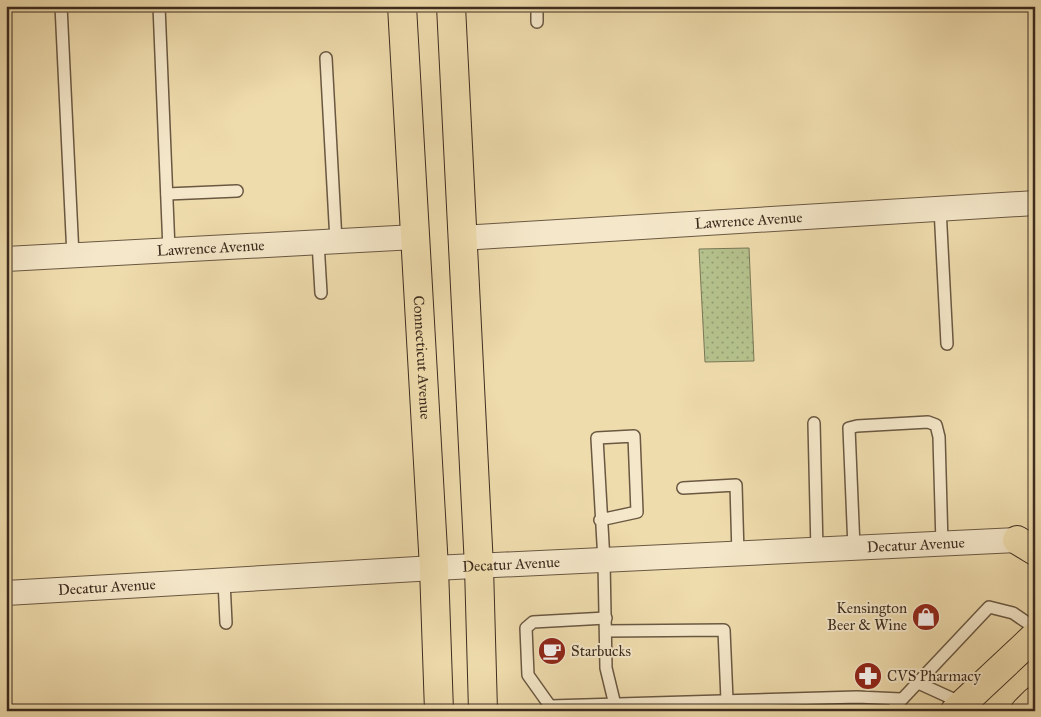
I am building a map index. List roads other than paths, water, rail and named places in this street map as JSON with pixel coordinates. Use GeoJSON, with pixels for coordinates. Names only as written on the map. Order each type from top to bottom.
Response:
{"type":"FeatureCollection","features":[{"type":"Feature","properties":{"kind":"main road","name":"Connecticut Avenue"},"geometry":{"type":"LineString","coordinates":[[402,6],[434,568],[440,711]]}},
{"type":"Feature","properties":{"kind":"main road"},"geometry":{"type":"LineString","coordinates":[[451,6],[460,238],[479,567],[483,711]]}},
{"type":"Feature","properties":{"kind":"main road"},"geometry":{"type":"LineString","coordinates":[[958,707],[1035,636]]}},
{"type":"Feature","properties":{"kind":"main road"},"geometry":{"type":"LineString","coordinates":[[1025,711],[1035,701]]}},
{"type":"Feature","properties":{"kind":"street","name":"Lawrence Avenue"},"geometry":{"type":"LineString","coordinates":[[460,238],[1035,202]]}},
{"type":"Feature","properties":{"kind":"street","name":"Lawrence Avenue"},"geometry":{"type":"LineString","coordinates":[[6,259],[415,237]]}},
{"type":"Feature","properties":{"kind":"street","name":"Decatur Avenue"},"geometry":{"type":"LineString","coordinates":[[6,593],[434,568],[854,548],[942,544],[1026,545]]}},
{"type":"Feature","properties":{"kind":"lane"},"geometry":{"type":"LineString","coordinates":[[61,6],[73,256]]}},
{"type":"Feature","properties":{"kind":"lane"},"geometry":{"type":"LineString","coordinates":[[159,6],[169,250]]}},
{"type":"Feature","properties":{"kind":"lane"},"geometry":{"type":"LineString","coordinates":[[537,6],[537,22]]}},
{"type":"Feature","properties":{"kind":"lane"},"geometry":{"type":"LineString","coordinates":[[321,293],[327,242],[326,58]]}},
{"type":"Feature","properties":{"kind":"lane"},"geometry":{"type":"LineString","coordinates":[[167,194],[237,191]]}},
{"type":"Feature","properties":{"kind":"lane"},"geometry":{"type":"LineString","coordinates":[[940,208],[947,344]]}},
{"type":"Feature","properties":{"kind":"lane"},"geometry":{"type":"LineString","coordinates":[[854,548],[849,428],[928,422],[936,425],[939,437],[942,544]]}},
{"type":"Feature","properties":{"kind":"lane"},"geometry":{"type":"LineString","coordinates":[[814,423],[817,550]]}},
{"type":"Feature","properties":{"kind":"lane"},"geometry":{"type":"LineString","coordinates":[[600,520],[637,512],[634,436],[597,438],[600,520],[604,560],[606,668],[616,707]]}},
{"type":"Feature","properties":{"kind":"lane"},"geometry":{"type":"LineString","coordinates":[[683,488],[736,485],[738,554]]}},
{"type":"Feature","properties":{"kind":"lane"},"geometry":{"type":"LineString","coordinates":[[224,581],[226,623]]}},
{"type":"Feature","properties":{"kind":"lane"},"geometry":{"type":"LineString","coordinates":[[891,711],[916,682],[989,607],[1013,612],[1035,628]]}},
{"type":"Feature","properties":{"kind":"lane"},"geometry":{"type":"LineString","coordinates":[[606,618],[533,622],[526,628],[528,675],[550,706],[616,707],[727,700],[858,697],[901,699]]}},
{"type":"Feature","properties":{"kind":"lane"},"geometry":{"type":"LineString","coordinates":[[606,631],[724,630],[727,700]]}},
{"type":"Feature","properties":{"kind":"lane"},"geometry":{"type":"LineString","coordinates":[[916,682],[958,707]]}},
{"type":"Feature","properties":{"kind":"place","name":"Kensington Beer & Wine"},"geometry":{"type":"Point","coordinates":[926,617]}},
{"type":"Feature","properties":{"kind":"place","name":"Starbucks"},"geometry":{"type":"Point","coordinates":[552,651]}},
{"type":"Feature","properties":{"kind":"place","name":"CVS Pharmacy"},"geometry":{"type":"Point","coordinates":[868,676]}}]}
